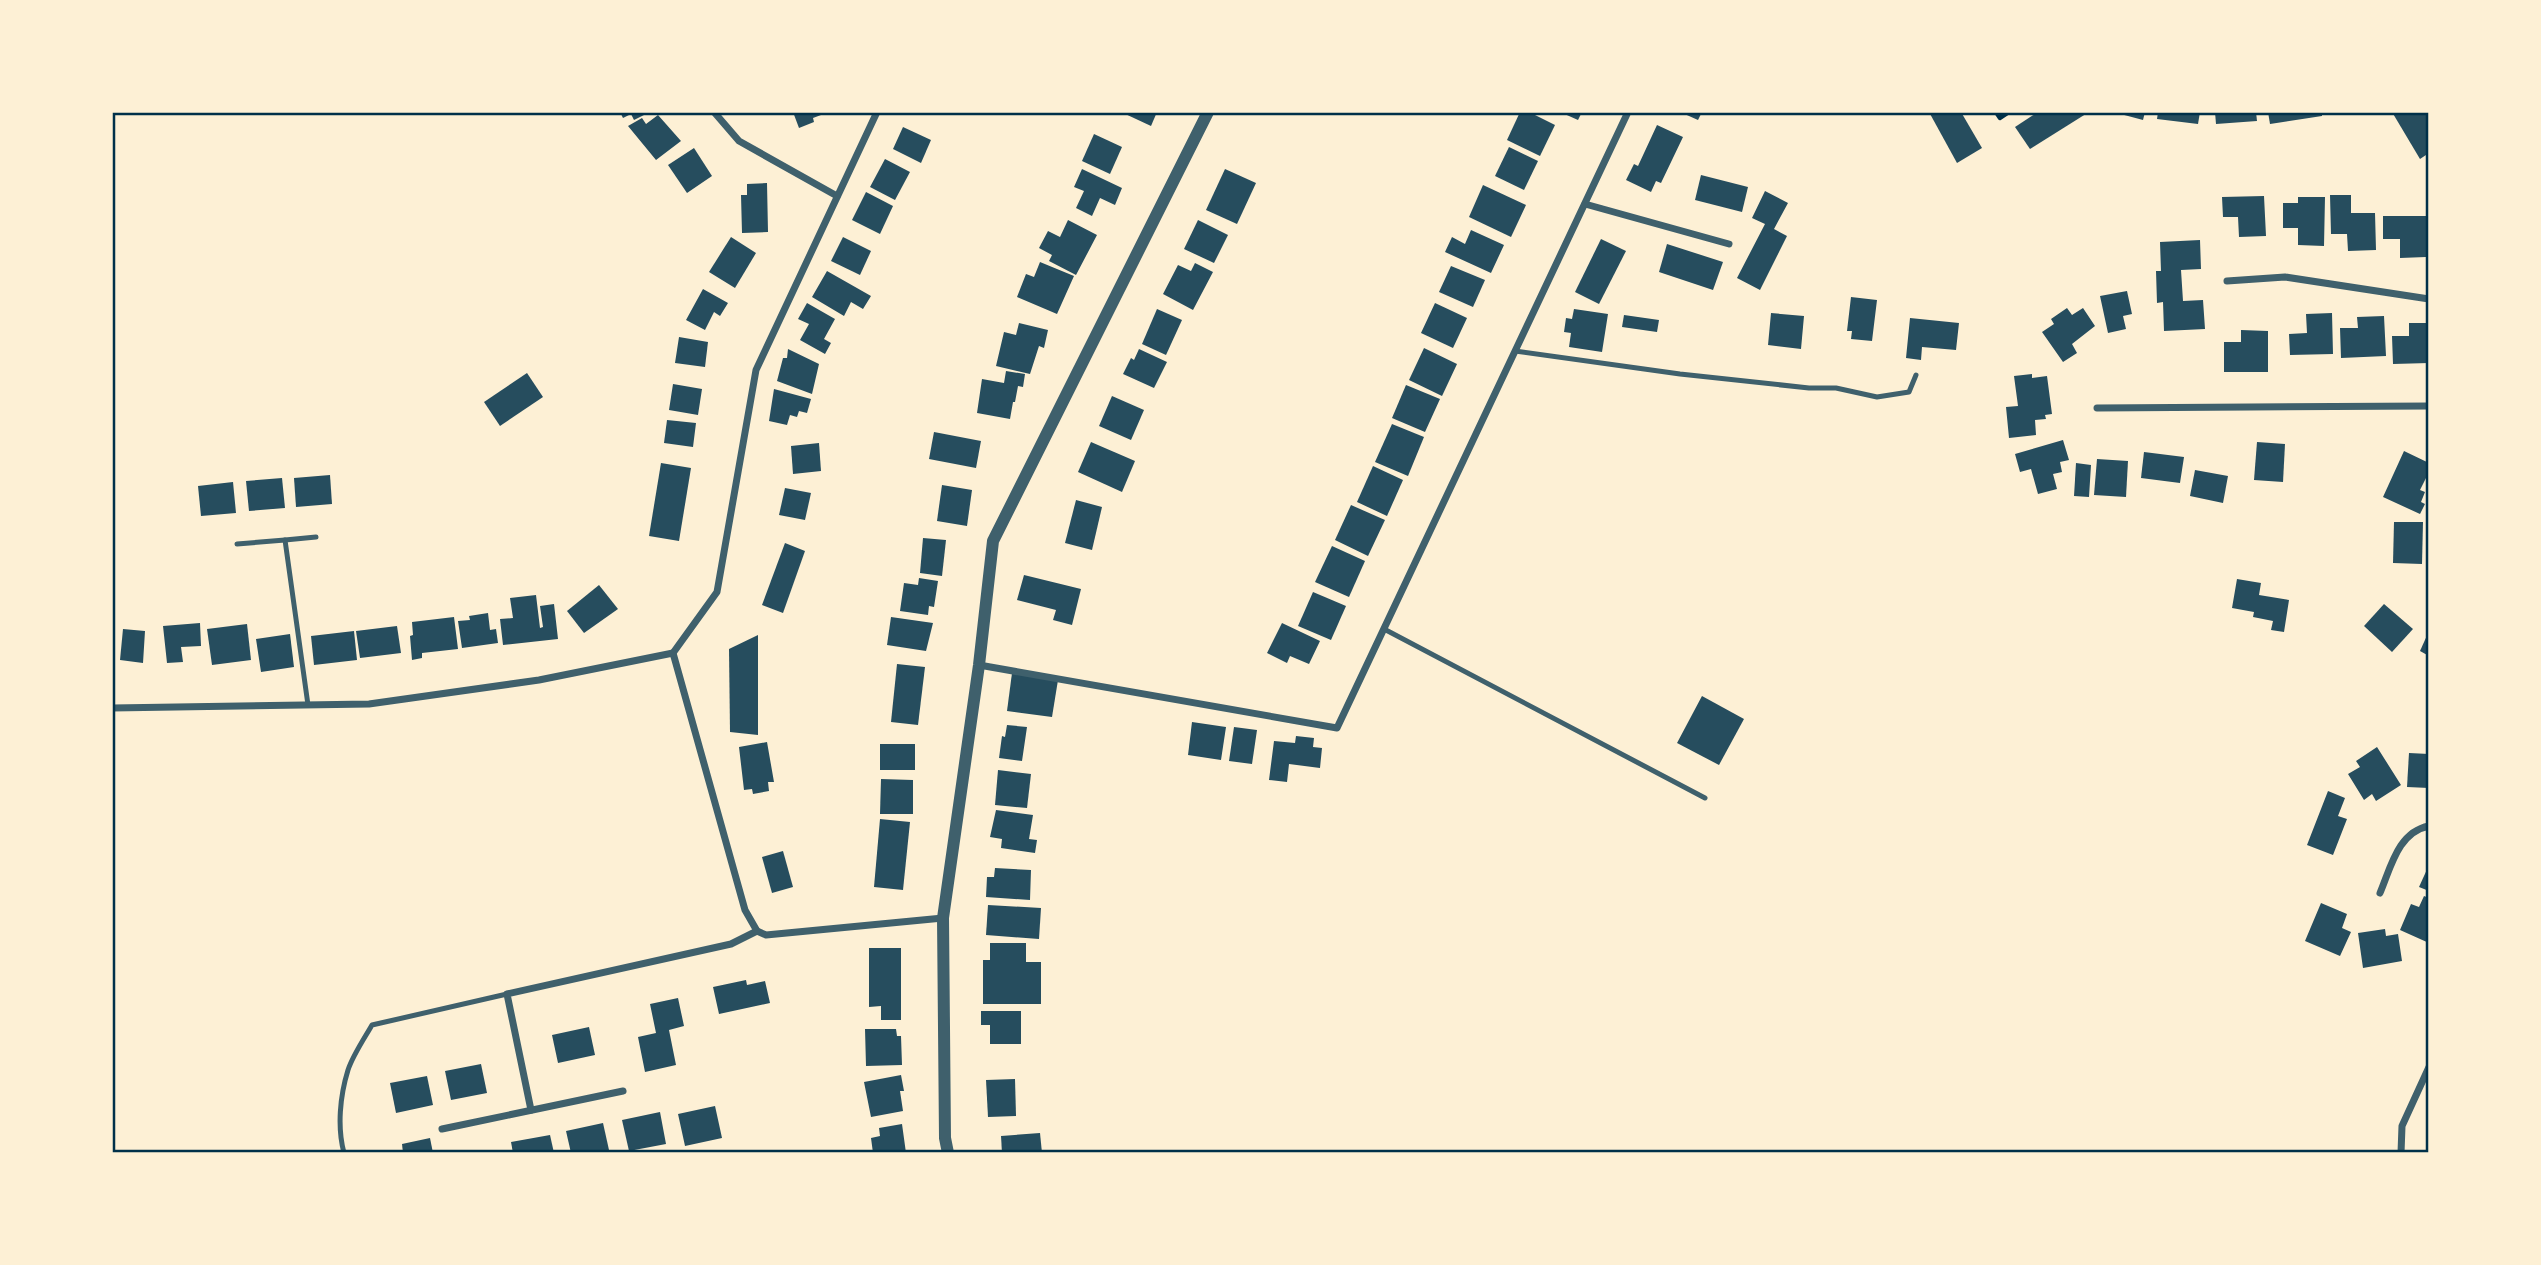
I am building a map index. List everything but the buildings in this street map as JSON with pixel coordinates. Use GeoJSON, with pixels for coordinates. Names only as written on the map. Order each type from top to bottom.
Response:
{"type":"FeatureCollection","features":[{"type":"Feature","properties":{"kind":"street"},"geometry":{"type":"LineString","coordinates":[[714,112],[739,141],[837,196]]}},
{"type":"Feature","properties":{"kind":"street"},"geometry":{"type":"LineString","coordinates":[[112,708],[369,704],[538,680],[673,653],[717,592],[756,370],[877,112]]}},
{"type":"Feature","properties":{"kind":"street"},"geometry":{"type":"LineString","coordinates":[[948,1153],[945,1138],[943,918],[979,665],[993,541],[1208,112]]}},
{"type":"Feature","properties":{"kind":"street"},"geometry":{"type":"LineString","coordinates":[[979,665],[1337,728],[1628,112]]}},
{"type":"Feature","properties":{"kind":"street"},"geometry":{"type":"LineString","coordinates":[[1585,204],[1729,244]]}},
{"type":"Feature","properties":{"kind":"street"},"geometry":{"type":"LineString","coordinates":[[2227,281],[2285,277],[2429,299]]}},
{"type":"Feature","properties":{"kind":"street"},"geometry":{"type":"LineString","coordinates":[[2097,408],[2429,406]]}},
{"type":"Feature","properties":{"kind":"street"},"geometry":{"type":"LineString","coordinates":[[673,653],[745,910],[757,931],[766,934],[943,918]]}},
{"type":"Feature","properties":{"kind":"street"},"geometry":{"type":"LineString","coordinates":[[2380,893],[2399,846],[2416,828],[2429,826]]}},
{"type":"Feature","properties":{"kind":"street"},"geometry":{"type":"LineString","coordinates":[[531,1110],[507,994],[731,944],[757,931]]}},
{"type":"Feature","properties":{"kind":"street"},"geometry":{"type":"LineString","coordinates":[[2401,1153],[2402,1126],[2429,1067]]}},
{"type":"Feature","properties":{"kind":"street"},"geometry":{"type":"LineString","coordinates":[[442,1129],[623,1091]]}},
{"type":"Feature","properties":{"kind":"lane"},"geometry":{"type":"LineString","coordinates":[[1515,351],[1680,374],[1809,388],[1836,388],[1877,397],[1909,393],[1916,375]]}},
{"type":"Feature","properties":{"kind":"lane"},"geometry":{"type":"LineString","coordinates":[[237,544],[316,537]]}},
{"type":"Feature","properties":{"kind":"lane"},"geometry":{"type":"LineString","coordinates":[[285,540],[308,705]]}},
{"type":"Feature","properties":{"kind":"lane"},"geometry":{"type":"LineString","coordinates":[[1384,629],[1704,798]]}},
{"type":"Feature","properties":{"kind":"lane"},"geometry":{"type":"LineString","coordinates":[[344,1153],[341,1140],[343,1091],[348,1068],[372,1025],[507,994]]}},
{"type":"Feature","properties":{"kind":"path"},"geometry":{"type":"LineString","coordinates":[[1996,112],[2000,118],[2009,112]]}}]}
